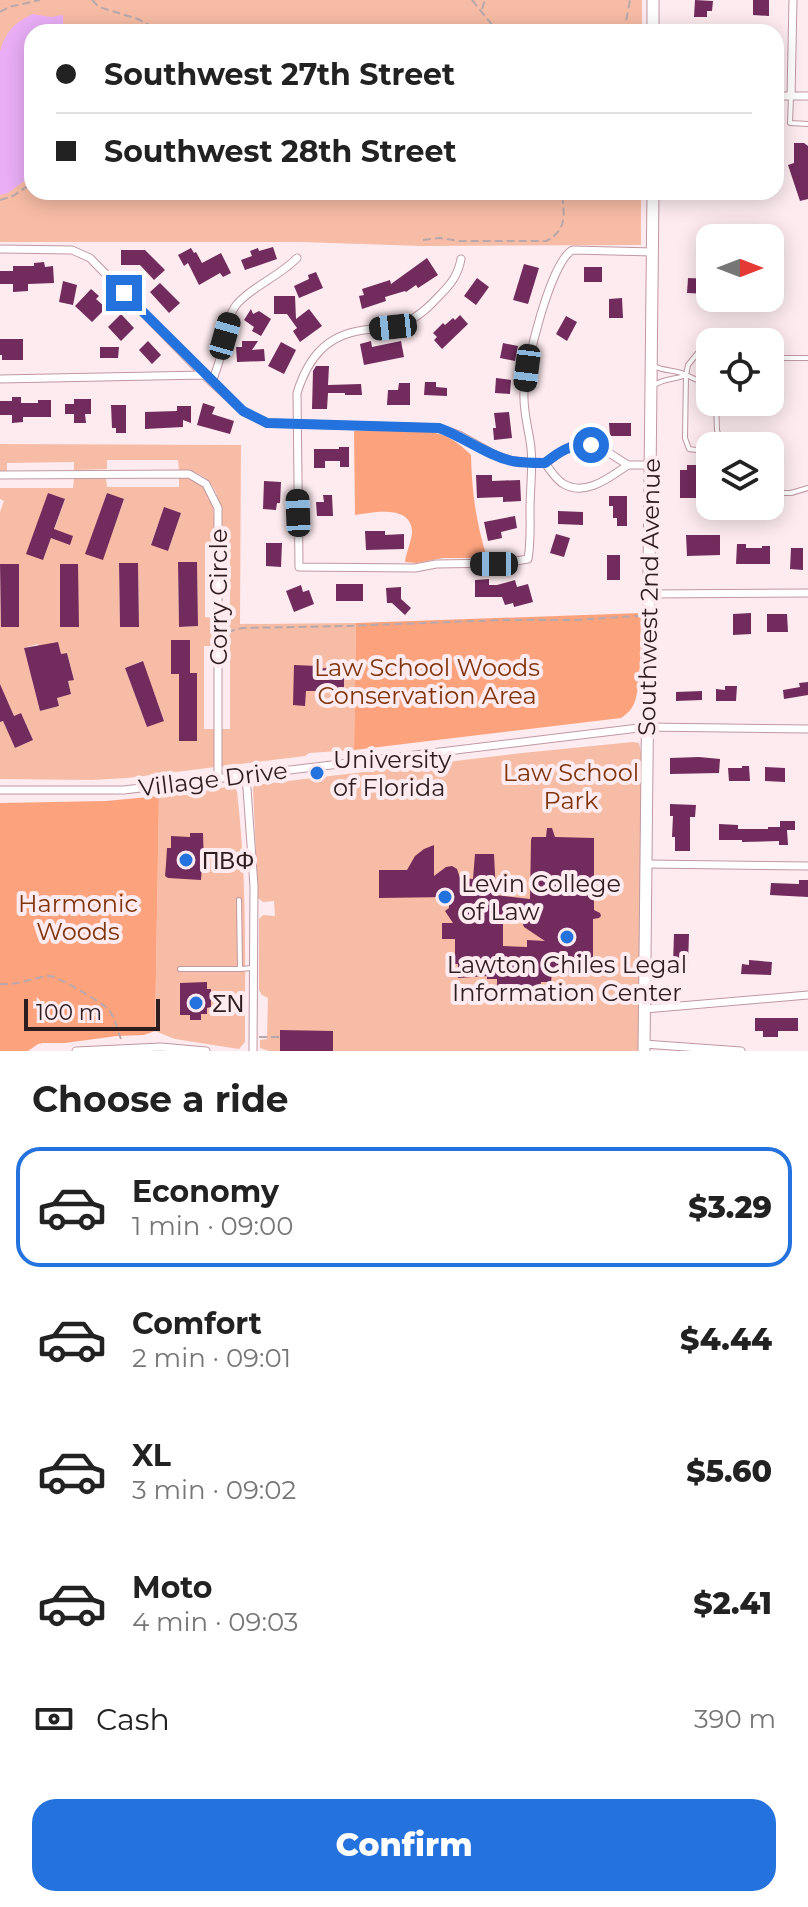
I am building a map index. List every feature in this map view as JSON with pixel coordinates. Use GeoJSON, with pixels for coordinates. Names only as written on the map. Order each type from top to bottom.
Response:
{"type":"FeatureCollection","features":[{"type":"Feature","properties":{"kind":"main road"},"geometry":{"type":"LineString","coordinates":[[653,0],[653,24]]}},
{"type":"Feature","properties":{"kind":"main road","name":"Southwest 2nd Avenue"},"geometry":{"type":"LineString","coordinates":[[644,1048],[653,200]]}},
{"type":"Feature","properties":{"kind":"street"},"geometry":{"type":"LineString","coordinates":[[791,96],[793,0]]}},
{"type":"Feature","properties":{"kind":"street"},"geometry":{"type":"LineString","coordinates":[[784,96],[808,96]]}},
{"type":"Feature","properties":{"kind":"street"},"geometry":{"type":"LineString","coordinates":[[0,249],[72,250],[90,258],[204,375],[243,411],[267,423],[439,428],[513,461],[545,463],[565,449],[585,445],[601,448],[628,465],[650,465]]}},
{"type":"Feature","properties":{"kind":"street"},"geometry":{"type":"LineString","coordinates":[[461,259],[458,274],[446,289],[412,320],[393,327],[360,330],[329,342],[307,366],[297,393],[299,567],[415,568],[528,559],[531,542],[531,463],[524,406],[527,368],[553,280],[567,253],[573,250],[653,252]]}},
{"type":"Feature","properties":{"kind":"street"},"geometry":{"type":"LineString","coordinates":[[212,382],[235,306],[297,258]]}},
{"type":"Feature","properties":{"kind":"street"},"geometry":{"type":"LineString","coordinates":[[0,379],[204,375]]}},
{"type":"Feature","properties":{"kind":"street"},"geometry":{"type":"LineString","coordinates":[[545,463],[561,483],[571,487],[600,483],[628,465]]}},
{"type":"Feature","properties":{"kind":"street","name":"Corry Circle"},"geometry":{"type":"LineString","coordinates":[[0,475],[189,474],[202,480],[210,490],[218,508],[218,778]]}},
{"type":"Feature","properties":{"kind":"street"},"geometry":{"type":"LineString","coordinates":[[650,594],[808,593]]}},
{"type":"Feature","properties":{"kind":"street","name":"Village Drive"},"geometry":{"type":"LineString","coordinates":[[0,790],[124,790],[647,727],[808,729]]}},
{"type":"Feature","properties":{"kind":"street"},"geometry":{"type":"LineString","coordinates":[[246,775],[254,871],[253,1051]]}},
{"type":"Feature","properties":{"kind":"street"},"geometry":{"type":"LineString","coordinates":[[647,864],[808,866]]}},
{"type":"Feature","properties":{"kind":"street"},"geometry":{"type":"LineString","coordinates":[[645,1009],[808,995]]}},
{"type":"Feature","properties":{"kind":"street"},"geometry":{"type":"LineString","coordinates":[[76,1051],[161,1047],[206,1051]]}},
{"type":"Feature","properties":{"kind":"street"},"geometry":{"type":"LineString","coordinates":[[644,1048],[741,1051]]}},
{"type":"Feature","properties":{"kind":"lane"},"geometry":{"type":"LineString","coordinates":[[791,96],[790,123],[808,124]]}},
{"type":"Feature","properties":{"kind":"lane"},"geometry":{"type":"LineString","coordinates":[[696,355],[688,365],[686,375],[685,438],[689,449],[696,450]]}},
{"type":"Feature","properties":{"kind":"lane"},"geometry":{"type":"LineString","coordinates":[[784,358],[808,358]]}},
{"type":"Feature","properties":{"kind":"lane"},"geometry":{"type":"LineString","coordinates":[[652,364],[696,380]]}},
{"type":"Feature","properties":{"kind":"lane"},"geometry":{"type":"LineString","coordinates":[[652,388],[662,381],[686,375]]}},
{"type":"Feature","properties":{"kind":"lane"},"geometry":{"type":"LineString","coordinates":[[784,493],[808,488]]}},
{"type":"Feature","properties":{"kind":"lane"},"geometry":{"type":"LineString","coordinates":[[239,900],[240,969]]}},
{"type":"Feature","properties":{"kind":"lane"},"geometry":{"type":"LineString","coordinates":[[180,969],[255,968]]}},
{"type":"Feature","properties":{"kind":"path"},"geometry":{"type":"LineString","coordinates":[[0,12],[40,0]]}},
{"type":"Feature","properties":{"kind":"path"},"geometry":{"type":"LineString","coordinates":[[92,0],[99,7],[147,24]]}},
{"type":"Feature","properties":{"kind":"path"},"geometry":{"type":"LineString","coordinates":[[472,0],[492,24]]}},
{"type":"Feature","properties":{"kind":"path"},"geometry":{"type":"LineString","coordinates":[[481,10],[485,0]]}},
{"type":"Feature","properties":{"kind":"path"},"geometry":{"type":"LineString","coordinates":[[626,24],[630,0]]}},
{"type":"Feature","properties":{"kind":"path"},"geometry":{"type":"LineString","coordinates":[[0,200],[24,188]]}},
{"type":"Feature","properties":{"kind":"path"},"geometry":{"type":"LineString","coordinates":[[423,240],[546,241],[554,237],[562,226],[562,200]]}},
{"type":"Feature","properties":{"kind":"path"},"geometry":{"type":"LineString","coordinates":[[218,634],[242,628],[641,616]]}},
{"type":"Feature","properties":{"kind":"path"},"geometry":{"type":"LineString","coordinates":[[324,691],[324,697]]}},
{"type":"Feature","properties":{"kind":"path"},"geometry":{"type":"LineString","coordinates":[[205,856],[216,857]]}},
{"type":"Feature","properties":{"kind":"path"},"geometry":{"type":"LineString","coordinates":[[0,984],[59,977],[106,1006],[121,1039]]}},
{"type":"Feature","properties":{"kind":"path"},"geometry":{"type":"LineString","coordinates":[[211,999],[238,999]]}},
{"type":"Feature","properties":{"kind":"path"},"geometry":{"type":"LineString","coordinates":[[254,1038],[280,1037]]}},
{"type":"Feature","properties":{"kind":"green space"},"geometry":{"type":"Polygon","coordinates":[[[0,0],[642,0],[642,24],[24,24],[24,200],[641,200],[641,245],[0,242],[0,0]]]}},
{"type":"Feature","properties":{"kind":"green space"},"geometry":{"type":"Polygon","coordinates":[[[413,430],[436,433],[468,452],[471,455],[477,520],[487,558],[405,562],[412,530],[404,516],[389,512],[355,515],[354,431],[413,430]]]}},
{"type":"Feature","properties":{"kind":"green space"},"geometry":{"type":"Polygon","coordinates":[[[0,444],[241,445],[240,624],[356,623],[354,750],[309,753],[305,756],[127,778],[0,779],[0,722],[3,721],[15,748],[33,740],[21,713],[14,716],[0,684],[0,565],[0,512],[4,501],[0,499],[0,488],[73,488],[74,479],[106,479],[107,487],[179,487],[179,477],[192,480],[208,493],[214,513],[214,548],[205,549],[205,617],[213,618],[213,646],[204,646],[204,729],[230,729],[230,636],[222,636],[222,618],[230,618],[230,549],[222,548],[220,509],[213,486],[194,472],[179,470],[178,460],[107,460],[107,469],[74,470],[74,462],[7,463],[7,471],[0,471],[0,444]],[[48,493],[43,560],[65,500],[48,493]],[[107,493],[86,553],[103,559],[124,500],[107,493]],[[164,508],[151,544],[168,551],[181,513],[164,508]],[[197,562],[178,563],[179,627],[198,626],[197,562]],[[119,563],[120,626],[139,626],[138,563],[119,563]],[[19,564],[0,565],[1,627],[19,627],[19,564]],[[60,564],[60,627],[78,627],[78,564],[60,564]],[[171,641],[171,673],[179,674],[179,740],[197,741],[197,674],[190,673],[171,641]],[[38,644],[24,648],[40,711],[59,706],[57,697],[71,694],[68,681],[74,679],[67,653],[61,654],[38,644]],[[142,661],[125,668],[147,727],[164,720],[142,661]]]}},
{"type":"Feature","properties":{"kind":"green space","name":"Law School Woods Conservation Area"},"geometry":{"type":"Polygon","coordinates":[[[641,613],[637,696],[632,708],[621,718],[354,750],[356,623],[641,613]]]}},
{"type":"Feature","properties":{"kind":"green space","name":"Levin College of Law"},"geometry":{"type":"Polygon","coordinates":[[[639,743],[642,758],[638,1051],[269,1051],[260,1048],[260,1040],[267,1039],[268,998],[259,990],[259,919],[263,915],[275,916],[274,901],[263,902],[258,898],[255,785],[639,743]]]}},
{"type":"Feature","properties":{"kind":"green space"},"geometry":{"type":"Polygon","coordinates":[[[234,786],[240,823],[245,917],[245,1042],[239,1049],[175,1039],[155,1031],[159,796],[234,786]]]}},
{"type":"Feature","properties":{"kind":"green space","name":"Harmonic Woods"},"geometry":{"type":"Polygon","coordinates":[[[159,796],[155,1031],[144,1035],[43,1043],[28,1051],[0,1051],[0,803],[106,801],[159,796]]]}},
{"type":"Feature","properties":{"kind":"shaded area"},"geometry":{"type":"Polygon","coordinates":[[[33,14],[63,15],[63,24],[24,24],[24,181],[0,195],[0,52],[12,28],[33,14]]]}},
{"type":"Feature","properties":{"kind":"building"},"geometry":{"type":"Polygon","coordinates":[[[695,0],[713,1],[712,11],[707,11],[707,17],[694,17],[695,0]]]}},
{"type":"Feature","properties":{"kind":"building"},"geometry":{"type":"Polygon","coordinates":[[[753,0],[769,0],[769,16],[753,15],[753,0]]]}},
{"type":"Feature","properties":{"kind":"building"},"geometry":{"type":"Polygon","coordinates":[[[794,143],[808,146],[808,199],[800,201],[788,165],[794,163],[794,143]]]}},
{"type":"Feature","properties":{"kind":"building"},"geometry":{"type":"Polygon","coordinates":[[[273,247],[277,259],[245,270],[241,260],[252,256],[250,251],[273,247]]]}},
{"type":"Feature","properties":{"kind":"building"},"geometry":{"type":"Polygon","coordinates":[[[191,248],[202,263],[221,253],[231,273],[223,277],[220,273],[199,285],[188,263],[184,266],[178,255],[191,248]]]}},
{"type":"Feature","properties":{"kind":"building"},"geometry":{"type":"Polygon","coordinates":[[[121,250],[145,250],[165,270],[154,280],[140,265],[121,265],[121,250]]]}},
{"type":"Feature","properties":{"kind":"building"},"geometry":{"type":"Polygon","coordinates":[[[427,258],[438,275],[418,288],[416,285],[406,292],[385,297],[386,301],[362,309],[359,296],[364,295],[362,289],[390,280],[391,284],[427,258]]]}},
{"type":"Feature","properties":{"kind":"building"},"geometry":{"type":"Polygon","coordinates":[[[44,262],[45,267],[53,266],[54,283],[28,284],[28,291],[13,292],[13,284],[0,284],[0,271],[13,271],[13,266],[34,266],[34,263],[44,262]]]}},
{"type":"Feature","properties":{"kind":"building"},"geometry":{"type":"Polygon","coordinates":[[[524,264],[539,268],[528,304],[513,300],[524,264]]]}},
{"type":"Feature","properties":{"kind":"building"},"geometry":{"type":"Polygon","coordinates":[[[584,267],[602,267],[602,282],[584,282],[584,267]]]}},
{"type":"Feature","properties":{"kind":"building"},"geometry":{"type":"Polygon","coordinates":[[[316,272],[323,288],[299,298],[294,286],[316,272]]]}},
{"type":"Feature","properties":{"kind":"building"},"geometry":{"type":"Polygon","coordinates":[[[477,278],[489,287],[476,305],[464,296],[477,278]]]}},
{"type":"Feature","properties":{"kind":"building"},"geometry":{"type":"Polygon","coordinates":[[[688,278],[696,278],[696,293],[687,293],[688,278]]]}},
{"type":"Feature","properties":{"kind":"building"},"geometry":{"type":"Polygon","coordinates":[[[63,281],[77,285],[73,305],[59,302],[63,281]]]}},
{"type":"Feature","properties":{"kind":"building"},"geometry":{"type":"Polygon","coordinates":[[[160,283],[180,303],[169,313],[150,292],[160,283]]]}},
{"type":"Feature","properties":{"kind":"building"},"geometry":{"type":"Polygon","coordinates":[[[91,289],[106,308],[92,322],[75,306],[91,289]]]}},
{"type":"Feature","properties":{"kind":"building"},"geometry":{"type":"Polygon","coordinates":[[[274,296],[295,296],[296,319],[309,309],[322,326],[300,342],[293,331],[297,328],[287,314],[274,314],[274,296]]]}},
{"type":"Feature","properties":{"kind":"building"},"geometry":{"type":"Polygon","coordinates":[[[622,298],[623,318],[609,318],[609,299],[622,298]]]}},
{"type":"Feature","properties":{"kind":"building"},"geometry":{"type":"Polygon","coordinates":[[[251,309],[253,314],[259,311],[271,319],[261,336],[252,331],[254,327],[244,320],[251,309]]]}},
{"type":"Feature","properties":{"kind":"building"},"geometry":{"type":"Polygon","coordinates":[[[121,314],[134,328],[121,341],[108,327],[121,314]]]}},
{"type":"Feature","properties":{"kind":"building"},"geometry":{"type":"Polygon","coordinates":[[[460,315],[468,324],[442,349],[434,340],[437,337],[433,333],[443,323],[445,325],[460,315]]]}},
{"type":"Feature","properties":{"kind":"building"},"geometry":{"type":"Polygon","coordinates":[[[566,316],[577,322],[567,341],[556,334],[566,316]]]}},
{"type":"Feature","properties":{"kind":"building"},"geometry":{"type":"Polygon","coordinates":[[[0,339],[23,339],[23,360],[2,360],[0,339]]]}},
{"type":"Feature","properties":{"kind":"building"},"geometry":{"type":"Polygon","coordinates":[[[148,341],[161,355],[152,364],[139,350],[148,341]]]}},
{"type":"Feature","properties":{"kind":"building"},"geometry":{"type":"Polygon","coordinates":[[[242,341],[258,341],[252,350],[264,349],[265,361],[237,362],[236,347],[242,347],[242,341]]]}},
{"type":"Feature","properties":{"kind":"building"},"geometry":{"type":"Polygon","coordinates":[[[371,341],[372,347],[401,341],[404,357],[364,365],[360,344],[371,341]]]}},
{"type":"Feature","properties":{"kind":"building"},"geometry":{"type":"Polygon","coordinates":[[[281,342],[296,350],[284,374],[268,366],[281,342]]]}},
{"type":"Feature","properties":{"kind":"building"},"geometry":{"type":"Polygon","coordinates":[[[503,343],[518,346],[515,361],[500,358],[503,343]]]}},
{"type":"Feature","properties":{"kind":"building"},"geometry":{"type":"Polygon","coordinates":[[[100,347],[119,347],[118,358],[100,358],[100,347]]]}},
{"type":"Feature","properties":{"kind":"building"},"geometry":{"type":"Polygon","coordinates":[[[316,366],[329,366],[328,385],[361,384],[362,395],[328,393],[327,409],[312,409],[313,371],[316,366]]]}},
{"type":"Feature","properties":{"kind":"building"},"geometry":{"type":"Polygon","coordinates":[[[496,378],[511,380],[510,394],[495,393],[496,378]]]}},
{"type":"Feature","properties":{"kind":"building"},"geometry":{"type":"Polygon","coordinates":[[[425,382],[436,382],[436,387],[447,388],[447,396],[424,395],[425,382]]]}},
{"type":"Feature","properties":{"kind":"building"},"geometry":{"type":"Polygon","coordinates":[[[399,383],[410,383],[410,405],[387,405],[388,390],[398,390],[399,383]]]}},
{"type":"Feature","properties":{"kind":"building"},"geometry":{"type":"Polygon","coordinates":[[[12,397],[21,397],[21,403],[51,400],[51,417],[23,417],[23,422],[12,423],[12,415],[0,415],[0,401],[12,401],[12,397]]]}},
{"type":"Feature","properties":{"kind":"building"},"geometry":{"type":"Polygon","coordinates":[[[74,399],[91,399],[91,414],[85,414],[86,423],[74,423],[74,414],[65,414],[65,404],[74,404],[74,399]]]}},
{"type":"Feature","properties":{"kind":"building"},"geometry":{"type":"Polygon","coordinates":[[[203,403],[215,407],[212,414],[234,421],[230,434],[197,425],[203,403]]]}},
{"type":"Feature","properties":{"kind":"building"},"geometry":{"type":"Polygon","coordinates":[[[111,405],[126,405],[126,433],[116,433],[116,428],[112,428],[111,405]]]}},
{"type":"Feature","properties":{"kind":"building"},"geometry":{"type":"Polygon","coordinates":[[[177,406],[191,406],[191,423],[183,420],[183,427],[145,429],[145,412],[177,411],[177,406]]]}},
{"type":"Feature","properties":{"kind":"building"},"geometry":{"type":"Polygon","coordinates":[[[509,412],[512,438],[494,440],[494,413],[509,412]]]}},
{"type":"Feature","properties":{"kind":"building"},"geometry":{"type":"Polygon","coordinates":[[[609,423],[631,423],[631,436],[610,436],[609,423]]]}},
{"type":"Feature","properties":{"kind":"building"},"geometry":{"type":"Polygon","coordinates":[[[349,447],[349,467],[340,467],[340,461],[325,461],[325,468],[314,468],[314,449],[349,447]]]}},
{"type":"Feature","properties":{"kind":"building"},"geometry":{"type":"Polygon","coordinates":[[[687,465],[696,465],[696,498],[680,498],[680,470],[687,470],[687,465]]]}},
{"type":"Feature","properties":{"kind":"building"},"geometry":{"type":"Polygon","coordinates":[[[476,475],[492,475],[492,481],[520,480],[521,501],[503,502],[503,497],[477,498],[476,475]]]}},
{"type":"Feature","properties":{"kind":"building"},"geometry":{"type":"Polygon","coordinates":[[[264,481],[281,482],[280,503],[277,503],[276,510],[263,509],[264,481]]]}},
{"type":"Feature","properties":{"kind":"building"},"geometry":{"type":"Polygon","coordinates":[[[48,493],[65,499],[54,529],[73,536],[70,545],[51,538],[43,560],[26,554],[48,493]]]}},
{"type":"Feature","properties":{"kind":"building"},"geometry":{"type":"Polygon","coordinates":[[[107,493],[124,499],[103,560],[85,554],[107,493]]]}},
{"type":"Feature","properties":{"kind":"building"},"geometry":{"type":"Polygon","coordinates":[[[323,495],[332,495],[333,516],[317,516],[316,502],[324,502],[323,495]]]}},
{"type":"Feature","properties":{"kind":"building"},"geometry":{"type":"Polygon","coordinates":[[[609,496],[627,496],[627,526],[617,526],[613,506],[609,506],[609,496]]]}},
{"type":"Feature","properties":{"kind":"building"},"geometry":{"type":"Polygon","coordinates":[[[164,507],[181,513],[168,551],[151,545],[164,507]]]}},
{"type":"Feature","properties":{"kind":"building"},"geometry":{"type":"Polygon","coordinates":[[[558,511],[583,512],[583,525],[558,524],[558,511]]]}},
{"type":"Feature","properties":{"kind":"building"},"geometry":{"type":"Polygon","coordinates":[[[515,516],[517,528],[501,532],[502,538],[488,541],[484,522],[515,516]]]}},
{"type":"Feature","properties":{"kind":"building"},"geometry":{"type":"Polygon","coordinates":[[[365,531],[385,531],[385,535],[404,534],[404,549],[366,550],[365,531]]]}},
{"type":"Feature","properties":{"kind":"building"},"geometry":{"type":"Polygon","coordinates":[[[556,534],[570,538],[564,557],[550,553],[556,534]]]}},
{"type":"Feature","properties":{"kind":"building"},"geometry":{"type":"Polygon","coordinates":[[[686,535],[720,535],[720,555],[687,556],[686,535]]]}},
{"type":"Feature","properties":{"kind":"building"},"geometry":{"type":"Polygon","coordinates":[[[266,543],[282,543],[281,567],[266,566],[266,543]]]}},
{"type":"Feature","properties":{"kind":"building"},"geometry":{"type":"Polygon","coordinates":[[[737,544],[746,544],[746,548],[770,546],[770,564],[736,564],[737,544]]]}},
{"type":"Feature","properties":{"kind":"building"},"geometry":{"type":"Polygon","coordinates":[[[791,548],[803,548],[803,570],[790,569],[791,548]]]}},
{"type":"Feature","properties":{"kind":"building"},"geometry":{"type":"Polygon","coordinates":[[[607,555],[620,555],[620,580],[607,580],[607,555]]]}},
{"type":"Feature","properties":{"kind":"building"},"geometry":{"type":"Polygon","coordinates":[[[178,562],[197,562],[198,626],[179,627],[178,562]]]}},
{"type":"Feature","properties":{"kind":"building"},"geometry":{"type":"Polygon","coordinates":[[[119,563],[138,563],[139,627],[120,627],[119,563]]]}},
{"type":"Feature","properties":{"kind":"building"},"geometry":{"type":"Polygon","coordinates":[[[0,564],[19,564],[19,627],[1,627],[0,564]]]}},
{"type":"Feature","properties":{"kind":"building"},"geometry":{"type":"Polygon","coordinates":[[[60,564],[78,564],[79,627],[60,627],[60,564]]]}},
{"type":"Feature","properties":{"kind":"building"},"geometry":{"type":"Polygon","coordinates":[[[489,579],[489,585],[515,580],[517,587],[528,584],[533,602],[514,607],[513,603],[505,605],[502,597],[475,597],[475,580],[489,579]]]}},
{"type":"Feature","properties":{"kind":"building"},"geometry":{"type":"Polygon","coordinates":[[[336,584],[363,584],[363,601],[336,601],[336,584]]]}},
{"type":"Feature","properties":{"kind":"building"},"geometry":{"type":"Polygon","coordinates":[[[301,585],[303,592],[309,590],[314,604],[294,612],[286,591],[301,585]]]}},
{"type":"Feature","properties":{"kind":"building"},"geometry":{"type":"Polygon","coordinates":[[[401,587],[401,599],[411,608],[405,615],[392,603],[387,603],[386,588],[401,587]]]}},
{"type":"Feature","properties":{"kind":"building"},"geometry":{"type":"Polygon","coordinates":[[[751,613],[751,634],[733,635],[733,614],[751,613]]]}},
{"type":"Feature","properties":{"kind":"building"},"geometry":{"type":"Polygon","coordinates":[[[767,614],[787,614],[788,632],[767,632],[767,614]]]}},
{"type":"Feature","properties":{"kind":"building"},"geometry":{"type":"Polygon","coordinates":[[[171,640],[190,640],[190,673],[197,673],[197,741],[179,741],[179,674],[171,674],[171,640]]]}},
{"type":"Feature","properties":{"kind":"building"},"geometry":{"type":"Polygon","coordinates":[[[58,642],[61,654],[67,653],[74,680],[68,681],[71,694],[57,698],[59,706],[40,711],[24,648],[58,642]]]}},
{"type":"Feature","properties":{"kind":"building"},"geometry":{"type":"Polygon","coordinates":[[[143,661],[164,721],[147,727],[125,668],[143,661]]]}},
{"type":"Feature","properties":{"kind":"building"},"geometry":{"type":"Polygon","coordinates":[[[294,665],[344,669],[344,689],[306,691],[305,706],[293,705],[294,665]]]}},
{"type":"Feature","properties":{"kind":"building"},"geometry":{"type":"Polygon","coordinates":[[[808,682],[808,695],[784,699],[783,690],[808,682]]]}},
{"type":"Feature","properties":{"kind":"building"},"geometry":{"type":"Polygon","coordinates":[[[0,684],[14,716],[21,713],[33,740],[15,748],[3,721],[0,722],[0,684]]]}},
{"type":"Feature","properties":{"kind":"building"},"geometry":{"type":"Polygon","coordinates":[[[725,686],[737,686],[736,701],[716,701],[716,689],[725,690],[725,686]]]}},
{"type":"Feature","properties":{"kind":"building"},"geometry":{"type":"Polygon","coordinates":[[[702,691],[702,700],[676,701],[676,692],[702,691]]]}},
{"type":"Feature","properties":{"kind":"building"},"geometry":{"type":"Polygon","coordinates":[[[670,758],[720,759],[719,773],[670,774],[670,758]]]}},
{"type":"Feature","properties":{"kind":"building"},"geometry":{"type":"Polygon","coordinates":[[[749,766],[750,781],[729,781],[728,768],[749,766]]]}},
{"type":"Feature","properties":{"kind":"building"},"geometry":{"type":"Polygon","coordinates":[[[765,767],[785,768],[785,782],[765,781],[765,767]]]}},
{"type":"Feature","properties":{"kind":"building"},"geometry":{"type":"Polygon","coordinates":[[[670,804],[696,805],[695,817],[690,817],[690,851],[675,851],[670,804]]]}},
{"type":"Feature","properties":{"kind":"building"},"geometry":{"type":"Polygon","coordinates":[[[780,821],[795,821],[795,830],[787,830],[788,845],[779,845],[779,841],[719,840],[719,824],[738,825],[738,829],[768,829],[780,827],[780,821]]]}},
{"type":"Feature","properties":{"kind":"building"},"geometry":{"type":"Polygon","coordinates":[[[547,828],[552,828],[555,837],[594,838],[594,910],[601,916],[593,919],[593,973],[552,973],[551,982],[541,982],[539,993],[497,993],[497,979],[487,979],[487,976],[458,978],[455,939],[442,939],[442,923],[453,923],[445,911],[449,908],[449,897],[379,898],[379,870],[407,870],[415,856],[434,845],[434,876],[452,866],[457,869],[460,878],[473,879],[475,854],[494,854],[496,895],[530,899],[531,840],[532,837],[546,837],[547,828]],[[503,920],[503,946],[527,947],[527,940],[545,941],[524,927],[522,922],[503,920]]]}},
{"type":"Feature","properties":{"kind":"building","name":"ΠΒΦ"},"geometry":{"type":"Polygon","coordinates":[[[190,833],[203,833],[204,867],[201,880],[168,878],[165,876],[167,848],[171,848],[171,836],[190,837],[190,833]]]}},
{"type":"Feature","properties":{"kind":"building"},"geometry":{"type":"Polygon","coordinates":[[[799,880],[808,880],[808,897],[770,895],[771,883],[799,884],[799,880]]]}},
{"type":"Feature","properties":{"kind":"building"},"geometry":{"type":"Polygon","coordinates":[[[674,934],[689,934],[688,964],[673,964],[674,934]]]}},
{"type":"Feature","properties":{"kind":"building"},"geometry":{"type":"Polygon","coordinates":[[[749,960],[772,962],[771,975],[741,974],[742,964],[749,965],[749,960]]]}},
{"type":"Feature","properties":{"kind":"building","name":"ΣΝ"},"geometry":{"type":"Polygon","coordinates":[[[207,982],[207,989],[211,989],[211,1007],[207,1008],[207,1014],[201,1014],[201,1020],[190,1020],[190,1015],[180,1015],[180,983],[207,982]]]}},
{"type":"Feature","properties":{"kind":"building"},"geometry":{"type":"Polygon","coordinates":[[[755,1018],[798,1018],[798,1031],[778,1031],[778,1037],[763,1037],[763,1031],[755,1031],[755,1018]]]}},
{"type":"Feature","properties":{"kind":"building"},"geometry":{"type":"Polygon","coordinates":[[[280,1030],[333,1031],[333,1051],[280,1051],[280,1030]]]}},
{"type":"Feature","properties":{"kind":"place","name":"University of Florida"},"geometry":{"type":"Point","coordinates":[317,773]}},
{"type":"Feature","properties":{"kind":"place","name":"ΠΒΦ"},"geometry":{"type":"Point","coordinates":[186,860]}},
{"type":"Feature","properties":{"kind":"place","name":"Levin College of Law"},"geometry":{"type":"Point","coordinates":[445,897]}},
{"type":"Feature","properties":{"kind":"place","name":"Lawton Chiles Legal Information Center"},"geometry":{"type":"Point","coordinates":[567,937]}},
{"type":"Feature","properties":{"kind":"place","name":"ΣΝ"},"geometry":{"type":"Point","coordinates":[196,1003]}},
{"type":"Feature","properties":{"kind":"route"},"geometry":{"type":"LineString","coordinates":[[124,293],[243,411],[267,423],[439,428],[495,455],[531,463],[545,463],[571,446],[591,445]]}},
{"type":"Feature","properties":{"kind":"park label","name":"Law School Park"},"geometry":{"type":"Point","coordinates":[571,786]}}]}
